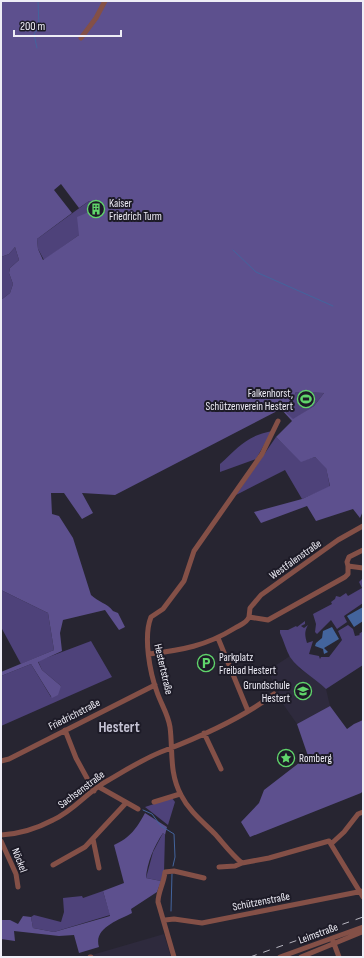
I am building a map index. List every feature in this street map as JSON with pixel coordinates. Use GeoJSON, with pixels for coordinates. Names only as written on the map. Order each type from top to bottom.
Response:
{"type":"FeatureCollection","features":[{"type":"Feature","properties":{"kind":"street"},"geometry":{"type":"LineString","coordinates":[[82,38],[96,18],[105,1]]}},
{"type":"Feature","properties":{"kind":"street","name":"Hestertstraße"},"geometry":{"type":"LineString","coordinates":[[242,863],[192,812],[180,794],[174,776],[168,720],[155,685],[147,634],[151,617],[163,609],[184,581],[194,551],[262,454],[278,421]]}},
{"type":"Feature","properties":{"kind":"street","name":"Westfalenstraße"},"geometry":{"type":"LineString","coordinates":[[149,654],[194,647],[218,638],[246,622],[249,617],[250,608],[261,595],[338,540],[363,526]]}},
{"type":"Feature","properties":{"kind":"street"},"geometry":{"type":"LineString","coordinates":[[249,617],[268,620],[345,577],[348,574],[347,559],[363,550]]}},
{"type":"Feature","properties":{"kind":"street"},"geometry":{"type":"LineString","coordinates":[[348,566],[363,568]]}},
{"type":"Feature","properties":{"kind":"street"},"geometry":{"type":"LineString","coordinates":[[218,638],[248,711]]}},
{"type":"Feature","properties":{"kind":"street","name":"Friedrichstraße"},"geometry":{"type":"LineString","coordinates":[[1,761],[9,759],[155,685]]}},
{"type":"Feature","properties":{"kind":"street","name":"Sachsenstraße"},"geometry":{"type":"LineString","coordinates":[[1,835],[29,831],[55,820],[99,786],[260,705],[274,694]]}},
{"type":"Feature","properties":{"kind":"street"},"geometry":{"type":"LineString","coordinates":[[65,730],[76,758],[94,791]]}},
{"type":"Feature","properties":{"kind":"street"},"geometry":{"type":"LineString","coordinates":[[204,733],[221,769]]}},
{"type":"Feature","properties":{"kind":"street"},"geometry":{"type":"LineString","coordinates":[[99,786],[126,804],[138,809]]}},
{"type":"Feature","properties":{"kind":"street"},"geometry":{"type":"LineString","coordinates":[[154,802],[180,794]]}},
{"type":"Feature","properties":{"kind":"street"},"geometry":{"type":"LineString","coordinates":[[53,865],[79,852],[126,804]]}},
{"type":"Feature","properties":{"kind":"street"},"geometry":{"type":"LineString","coordinates":[[331,844],[344,832],[358,814],[363,812]]}},
{"type":"Feature","properties":{"kind":"street","name":"Nöckel"},"geometry":{"type":"LineString","coordinates":[[1,840],[16,874],[18,887]]}},
{"type":"Feature","properties":{"kind":"street"},"geometry":{"type":"LineString","coordinates":[[92,840],[99,868]]}},
{"type":"Feature","properties":{"kind":"street"},"geometry":{"type":"LineString","coordinates":[[219,867],[235,866],[242,863],[269,858],[327,841],[331,844],[362,893]]}},
{"type":"Feature","properties":{"kind":"street"},"geometry":{"type":"LineString","coordinates":[[174,957],[158,897],[165,872],[174,870],[204,878]]}},
{"type":"Feature","properties":{"kind":"street","name":"Schützenstraße"},"geometry":{"type":"LineString","coordinates":[[164,920],[174,919],[202,923],[362,893]]}},
{"type":"Feature","properties":{"kind":"street","name":"Leimstraße"},"geometry":{"type":"LineString","coordinates":[[280,957],[362,932],[363,928]]}},
{"type":"Feature","properties":{"kind":"street"},"geometry":{"type":"LineString","coordinates":[[332,941],[340,957]]}},
{"type":"Feature","properties":{"kind":"street","name":"Leimstraße"},"geometry":{"type":"LineString","coordinates":[[301,957],[332,941]]}},
{"type":"Feature","properties":{"kind":"shaded area"},"geometry":{"type":"Polygon","coordinates":[[[1,1],[363,1],[363,511],[360,518],[353,509],[316,521],[307,506],[261,523],[254,512],[302,499],[330,486],[326,468],[315,457],[301,462],[276,437],[292,421],[281,409],[115,495],[82,493],[93,513],[82,519],[64,493],[51,493],[52,514],[59,516],[73,538],[91,595],[118,613],[125,627],[119,630],[105,610],[63,620],[60,633],[62,651],[38,662],[42,670],[61,686],[58,695],[52,698],[31,664],[1,676],[1,672],[54,650],[48,613],[1,590],[1,300],[10,293],[13,284],[9,273],[10,268],[19,260],[15,247],[9,254],[1,257],[1,1]],[[61,184],[54,190],[72,213],[37,239],[38,249],[43,260],[79,235],[77,217],[89,212],[95,217],[100,215],[101,205],[89,201],[79,208],[61,184]],[[296,392],[286,412],[293,419],[314,406],[324,393],[296,392]]]}},
{"type":"Feature","properties":{"kind":"shaded area"},"geometry":{"type":"Polygon","coordinates":[[[89,201],[101,205],[100,215],[95,217],[79,235],[44,260],[38,249],[37,239],[89,201]]]}},
{"type":"Feature","properties":{"kind":"shaded area"},"geometry":{"type":"Polygon","coordinates":[[[15,247],[19,260],[10,268],[9,273],[13,284],[10,293],[1,300],[1,257],[9,254],[15,247]]]}},
{"type":"Feature","properties":{"kind":"shaded area","name":"Falkenhorst, Schützenverein Hestert"},"geometry":{"type":"Polygon","coordinates":[[[296,392],[324,393],[314,406],[293,420],[286,412],[296,392]]]}},
{"type":"Feature","properties":{"kind":"shaded area"},"geometry":{"type":"Polygon","coordinates":[[[272,431],[256,459],[220,472],[220,464],[243,443],[263,433],[272,431]]]}},
{"type":"Feature","properties":{"kind":"shaded area"},"geometry":{"type":"Polygon","coordinates":[[[276,437],[301,461],[315,457],[326,467],[330,487],[302,499],[285,470],[236,495],[276,437]]]}},
{"type":"Feature","properties":{"kind":"shaded area"},"geometry":{"type":"Polygon","coordinates":[[[363,578],[363,603],[344,616],[347,622],[337,629],[331,620],[317,634],[315,632],[316,624],[313,614],[332,604],[331,602],[336,596],[340,597],[346,593],[348,596],[362,588],[359,582],[363,578]]]}},
{"type":"Feature","properties":{"kind":"shaded area"},"geometry":{"type":"Polygon","coordinates":[[[1,590],[48,613],[54,650],[21,664],[1,627],[1,590]]]}},
{"type":"Feature","properties":{"kind":"shaded area"},"geometry":{"type":"Polygon","coordinates":[[[305,621],[305,624],[301,626],[304,628],[308,625],[305,634],[307,643],[313,641],[309,654],[319,656],[320,659],[321,657],[329,657],[342,640],[338,631],[348,625],[353,629],[355,636],[360,635],[359,634],[363,631],[363,665],[326,689],[294,662],[290,657],[280,633],[280,630],[288,630],[296,626],[297,627],[305,621]]]}},
{"type":"Feature","properties":{"kind":"shaded area"},"geometry":{"type":"Polygon","coordinates":[[[91,641],[112,677],[1,726],[1,676],[31,664],[51,697],[61,686],[42,670],[38,661],[91,641]]]}},
{"type":"Feature","properties":{"kind":"shaded area","name":"Grundschule Hestert"},"geometry":{"type":"Polygon","coordinates":[[[290,656],[300,669],[316,679],[326,689],[330,706],[297,724],[276,694],[279,692],[267,671],[290,656]]]}},
{"type":"Feature","properties":{"kind":"shaded area"},"geometry":{"type":"Polygon","coordinates":[[[330,706],[347,729],[363,720],[363,791],[250,837],[241,822],[259,803],[264,790],[308,756],[297,724],[330,706]]]}},
{"type":"Feature","properties":{"kind":"shaded area"},"geometry":{"type":"Polygon","coordinates":[[[172,798],[175,802],[168,825],[145,807],[172,798]]]}},
{"type":"Feature","properties":{"kind":"shaded area"},"geometry":{"type":"Polygon","coordinates":[[[145,813],[167,827],[165,835],[163,833],[152,855],[146,878],[161,881],[157,892],[131,909],[132,913],[114,922],[103,930],[98,940],[99,947],[79,953],[74,935],[59,936],[14,931],[15,941],[1,939],[1,920],[10,920],[18,924],[23,916],[31,917],[33,928],[54,932],[110,916],[103,891],[124,883],[114,845],[125,839],[132,832],[139,824],[145,813]]]}},
{"type":"Feature","properties":{"kind":"shaded area"},"geometry":{"type":"Polygon","coordinates":[[[163,833],[165,835],[164,872],[161,881],[146,878],[153,852],[163,833]]]}},
{"type":"Feature","properties":{"kind":"shaded area"},"geometry":{"type":"Polygon","coordinates":[[[103,891],[110,915],[54,932],[33,928],[31,917],[34,915],[61,922],[64,912],[63,898],[82,896],[83,898],[103,891]]]}},
{"type":"Feature","properties":{"kind":"shaded area"},"geometry":{"type":"Polygon","coordinates":[[[164,934],[171,957],[85,957],[164,934]]]}},
{"type":"Feature","properties":{"kind":"water"},"geometry":{"type":"Polygon","coordinates":[[[363,607],[363,621],[354,627],[347,616],[363,607]]]}},
{"type":"Feature","properties":{"kind":"water"},"geometry":{"type":"Polygon","coordinates":[[[332,627],[339,639],[324,648],[328,652],[324,654],[323,649],[315,646],[316,643],[322,638],[323,631],[332,627]]]}},
{"type":"Feature","properties":{"kind":"waterway"},"geometry":{"type":"LineString","coordinates":[[37,48],[34,34],[39,27],[38,1]]}},
{"type":"Feature","properties":{"kind":"waterway"},"geometry":{"type":"LineString","coordinates":[[233,250],[256,272],[333,306]]}},
{"type":"Feature","properties":{"kind":"waterway"},"geometry":{"type":"LineString","coordinates":[[143,810],[152,814],[161,826],[174,834],[175,857],[173,866]]}},
{"type":"Feature","properties":{"kind":"waterway"},"geometry":{"type":"LineString","coordinates":[[171,911],[172,874]]}},
{"type":"Feature","properties":{"kind":"railway"},"geometry":{"type":"LineString","coordinates":[[250,957],[363,917]]}},
{"type":"Feature","properties":{"kind":"place","name":"Kaiser Friedrich Turm"},"geometry":{"type":"Point","coordinates":[96,209]}},
{"type":"Feature","properties":{"kind":"place","name":"Falkenhorst, Schützenverein Hestert"},"geometry":{"type":"Point","coordinates":[306,399]}},
{"type":"Feature","properties":{"kind":"place","name":"Parkplatz Freibad Hestert"},"geometry":{"type":"Point","coordinates":[206,663]}},
{"type":"Feature","properties":{"kind":"place","name":"Grundschule Hestert"},"geometry":{"type":"Point","coordinates":[303,691]}},
{"type":"Feature","properties":{"kind":"place","name":"Romberg"},"geometry":{"type":"Point","coordinates":[286,758]}},
{"type":"Feature","properties":{"kind":"district","name":"Hestert"},"geometry":{"type":"Point","coordinates":[119,727]}}]}
